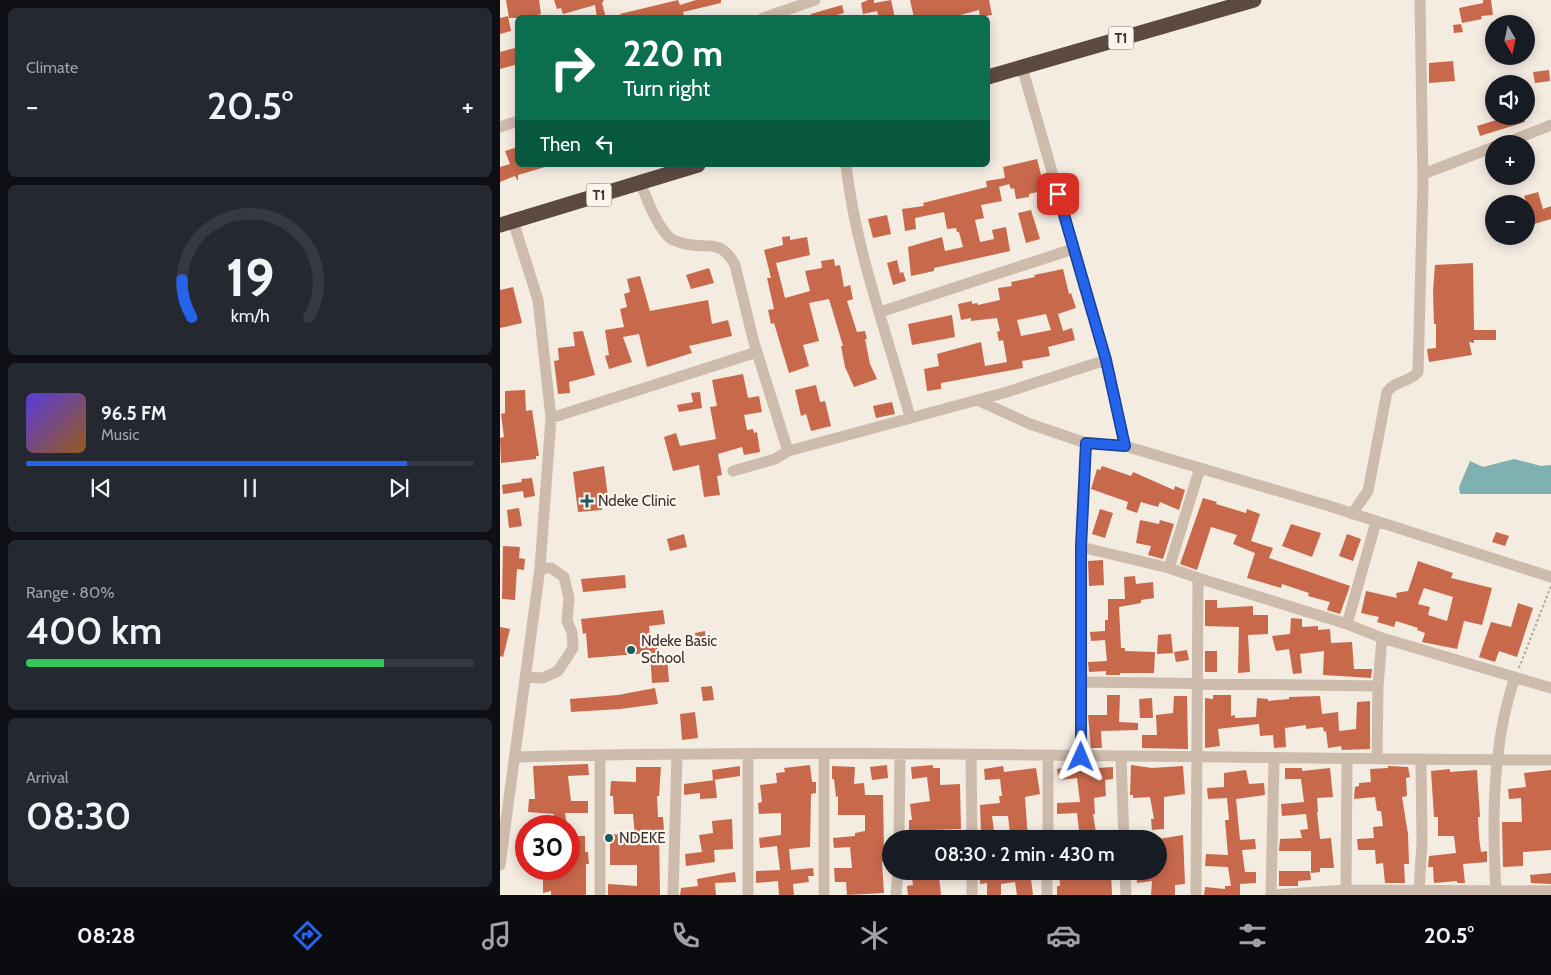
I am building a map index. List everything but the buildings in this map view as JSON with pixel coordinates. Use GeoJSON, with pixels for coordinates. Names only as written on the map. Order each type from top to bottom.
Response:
{"type":"FeatureCollection","features":[{"type":"Feature","properties":{"kind":"highway","name":"T1"},"geometry":{"type":"LineString","coordinates":[[990,76],[1254,0]]}},
{"type":"Feature","properties":{"kind":"highway","name":"T1"},"geometry":{"type":"LineString","coordinates":[[507,223],[692,167]]}},
{"type":"Feature","properties":{"kind":"street"},"geometry":{"type":"LineString","coordinates":[[771,15],[815,0]]}},
{"type":"Feature","properties":{"kind":"street"},"geometry":{"type":"LineString","coordinates":[[1352,514],[1368,491],[1387,392],[1391,385],[1412,379],[1418,372],[1423,174],[1420,0]]}},
{"type":"Feature","properties":{"kind":"street"},"geometry":{"type":"LineString","coordinates":[[1022,67],[1106,360],[1125,446]]}},
{"type":"Feature","properties":{"kind":"street"},"geometry":{"type":"LineString","coordinates":[[500,127],[515,122]]}},
{"type":"Feature","properties":{"kind":"street"},"geometry":{"type":"LineString","coordinates":[[1526,135],[1551,125]]}},
{"type":"Feature","properties":{"kind":"street"},"geometry":{"type":"LineString","coordinates":[[1423,174],[1485,150]]}},
{"type":"Feature","properties":{"kind":"street"},"geometry":{"type":"LineString","coordinates":[[846,167],[850,205],[858,244],[910,417]]}},
{"type":"Feature","properties":{"kind":"street"},"geometry":{"type":"LineString","coordinates":[[640,183],[657,220],[669,238],[684,244],[718,246],[729,254],[735,265],[757,352],[788,451]]}},
{"type":"Feature","properties":{"kind":"street"},"geometry":{"type":"LineString","coordinates":[[500,865],[540,568],[551,418],[538,300],[507,223]]}},
{"type":"Feature","properties":{"kind":"street"},"geometry":{"type":"LineString","coordinates":[[880,312],[1073,249]]}},
{"type":"Feature","properties":{"kind":"street"},"geometry":{"type":"LineString","coordinates":[[551,418],[757,352]]}},
{"type":"Feature","properties":{"kind":"street"},"geometry":{"type":"LineString","coordinates":[[733,471],[775,458],[788,451],[977,400],[1106,360]]}},
{"type":"Feature","properties":{"kind":"street"},"geometry":{"type":"LineString","coordinates":[[977,400],[1030,424],[1086,443],[1125,446],[1352,514],[1551,577]]}},
{"type":"Feature","properties":{"kind":"street"},"geometry":{"type":"LineString","coordinates":[[1081,757],[1081,547],[1086,443]]}},
{"type":"Feature","properties":{"kind":"street"},"geometry":{"type":"LineString","coordinates":[[1169,568],[1200,468]]}},
{"type":"Feature","properties":{"kind":"street"},"geometry":{"type":"LineString","coordinates":[[1347,624],[1376,522]]}},
{"type":"Feature","properties":{"kind":"street"},"geometry":{"type":"LineString","coordinates":[[1081,547],[1169,568],[1347,624],[1382,638],[1551,688]]}},
{"type":"Feature","properties":{"kind":"street"},"geometry":{"type":"LineString","coordinates":[[525,677],[543,678],[558,671],[573,648],[572,632],[567,621],[569,598],[564,577],[551,568],[540,568]]}},
{"type":"Feature","properties":{"kind":"street"},"geometry":{"type":"LineString","coordinates":[[1196,895],[1198,578]]}},
{"type":"Feature","properties":{"kind":"street"},"geometry":{"type":"LineString","coordinates":[[1377,759],[1378,686],[1382,638]]}},
{"type":"Feature","properties":{"kind":"street"},"geometry":{"type":"LineString","coordinates":[[1496,890],[1493,838],[1499,760],[1504,717],[1515,677]]}},
{"type":"Feature","properties":{"kind":"street"},"geometry":{"type":"LineString","coordinates":[[1082,682],[1378,686]]}},
{"type":"Feature","properties":{"kind":"street"},"geometry":{"type":"LineString","coordinates":[[516,757],[677,754],[824,756],[971,754],[1120,758],[1551,760]]}},
{"type":"Feature","properties":{"kind":"street"},"geometry":{"type":"LineString","coordinates":[[673,895],[677,754]]}},
{"type":"Feature","properties":{"kind":"street"},"geometry":{"type":"LineString","coordinates":[[971,754],[972,830]]}},
{"type":"Feature","properties":{"kind":"street"},"geometry":{"type":"LineString","coordinates":[[600,755],[600,895]]}},
{"type":"Feature","properties":{"kind":"street"},"geometry":{"type":"LineString","coordinates":[[748,755],[748,895]]}},
{"type":"Feature","properties":{"kind":"street"},"geometry":{"type":"LineString","coordinates":[[1048,755],[1048,830]]}},
{"type":"Feature","properties":{"kind":"street"},"geometry":{"type":"LineString","coordinates":[[824,756],[824,895]]}},
{"type":"Feature","properties":{"kind":"street"},"geometry":{"type":"LineString","coordinates":[[899,830],[900,756]]}},
{"type":"Feature","properties":{"kind":"street"},"geometry":{"type":"LineString","coordinates":[[1120,758],[1124,830]]}},
{"type":"Feature","properties":{"kind":"street"},"geometry":{"type":"LineString","coordinates":[[1274,759],[1273,895],[1346,890],[1551,891]]}},
{"type":"Feature","properties":{"kind":"street"},"geometry":{"type":"LineString","coordinates":[[1346,890],[1347,759]]}},
{"type":"Feature","properties":{"kind":"street"},"geometry":{"type":"LineString","coordinates":[[1420,889],[1422,842],[1421,759]]}},
{"type":"Feature","properties":{"kind":"street"},"geometry":{"type":"LineString","coordinates":[[896,895],[897,880]]}},
{"type":"Feature","properties":{"kind":"street"},"geometry":{"type":"LineString","coordinates":[[972,880],[972,895]]}},
{"type":"Feature","properties":{"kind":"street"},"geometry":{"type":"LineString","coordinates":[[1047,880],[1047,895]]}},
{"type":"Feature","properties":{"kind":"street"},"geometry":{"type":"LineString","coordinates":[[1125,880],[1126,895]]}},
{"type":"Feature","properties":{"kind":"path"},"geometry":{"type":"LineString","coordinates":[[1515,677],[1551,586]]}},
{"type":"Feature","properties":{"kind":"water"},"geometry":{"type":"Polygon","coordinates":[[[1514,459],[1541,466],[1551,465],[1551,494],[1460,494],[1459,487],[1470,461],[1483,467],[1514,459]]]}},
{"type":"Feature","properties":{"kind":"place","name":"Ndeke Clinic"},"geometry":{"type":"Point","coordinates":[587,501]}},
{"type":"Feature","properties":{"kind":"place","name":"Ndeke Basic School"},"geometry":{"type":"Point","coordinates":[631,650]}},
{"type":"Feature","properties":{"kind":"place","name":"NDEKE"},"geometry":{"type":"Point","coordinates":[609,838]}},
{"type":"Feature","properties":{"kind":"route"},"geometry":{"type":"LineString","coordinates":[[1058,194],[1106,360],[1125,446],[1086,443],[1081,547],[1081,757]]}}]}
